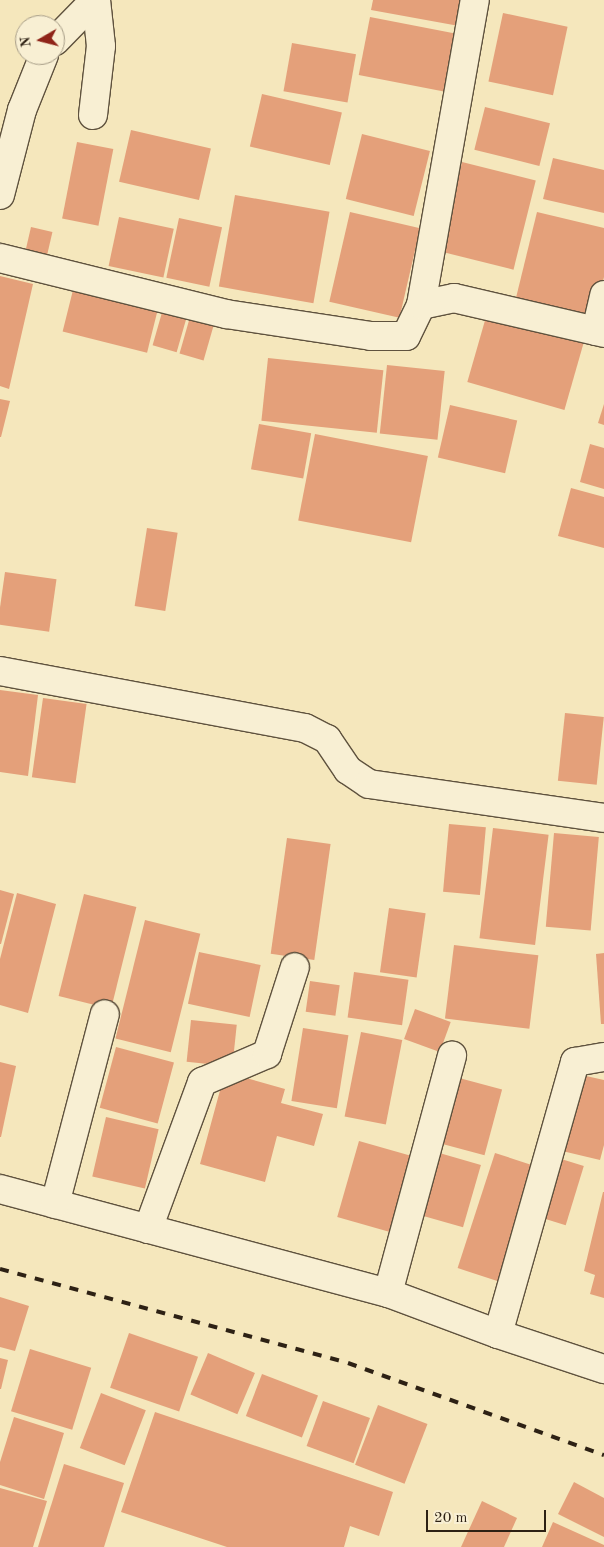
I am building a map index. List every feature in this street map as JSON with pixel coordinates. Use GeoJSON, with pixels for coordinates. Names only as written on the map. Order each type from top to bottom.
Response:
{"type":"FeatureCollection","features":[{"type":"Feature","properties":{"kind":"street"},"geometry":{"type":"LineString","coordinates":[[65,31],[96,0]]}},
{"type":"Feature","properties":{"kind":"street"},"geometry":{"type":"LineString","coordinates":[[94,115],[101,46],[96,0]]}},
{"type":"Feature","properties":{"kind":"street"},"geometry":{"type":"LineString","coordinates":[[0,258],[226,314],[371,336],[406,336],[421,305],[475,0]]}},
{"type":"Feature","properties":{"kind":"street"},"geometry":{"type":"LineString","coordinates":[[0,195],[22,110],[40,65]]}},
{"type":"Feature","properties":{"kind":"street"},"geometry":{"type":"LineString","coordinates":[[421,305],[454,298],[600,332],[604,295]]}},
{"type":"Feature","properties":{"kind":"street"},"geometry":{"type":"LineString","coordinates":[[0,671],[305,728],[327,739],[348,770],[368,784],[604,818]]}},
{"type":"Feature","properties":{"kind":"street"},"geometry":{"type":"LineString","coordinates":[[148,1229],[202,1082],[267,1054],[295,966]]}},
{"type":"Feature","properties":{"kind":"street"},"geometry":{"type":"LineString","coordinates":[[55,1204],[105,1014]]}},
{"type":"Feature","properties":{"kind":"street"},"geometry":{"type":"LineString","coordinates":[[388,1293],[452,1055]]}},
{"type":"Feature","properties":{"kind":"street"},"geometry":{"type":"LineString","coordinates":[[498,1334],[575,1062],[604,1056]]}},
{"type":"Feature","properties":{"kind":"street"},"geometry":{"type":"LineString","coordinates":[[0,1189],[388,1293],[498,1334],[604,1369]]}},
{"type":"Feature","properties":{"kind":"building"},"geometry":{"type":"Polygon","coordinates":[[[373,0],[463,0],[459,26],[371,10],[373,0]]]}},
{"type":"Feature","properties":{"kind":"building"},"geometry":{"type":"Polygon","coordinates":[[[503,13],[568,27],[553,95],[488,81],[503,13]]]}},
{"type":"Feature","properties":{"kind":"building"},"geometry":{"type":"Polygon","coordinates":[[[370,17],[460,35],[449,92],[359,75],[370,17]]]}},
{"type":"Feature","properties":{"kind":"building"},"geometry":{"type":"Polygon","coordinates":[[[292,43],[356,54],[348,103],[283,91],[292,43]]]}},
{"type":"Feature","properties":{"kind":"building"},"geometry":{"type":"Polygon","coordinates":[[[262,94],[342,112],[330,165],[250,147],[262,94]]]}},
{"type":"Feature","properties":{"kind":"building"},"geometry":{"type":"Polygon","coordinates":[[[485,107],[550,123],[539,166],[474,150],[485,107]]]}},
{"type":"Feature","properties":{"kind":"building"},"geometry":{"type":"Polygon","coordinates":[[[131,130],[211,148],[199,200],[119,182],[131,130]]]}},
{"type":"Feature","properties":{"kind":"building"},"geometry":{"type":"Polygon","coordinates":[[[362,134],[430,151],[414,216],[346,199],[362,134]]]}},
{"type":"Feature","properties":{"kind":"building"},"geometry":{"type":"Polygon","coordinates":[[[77,142],[113,149],[98,226],[62,219],[77,142]]]}},
{"type":"Feature","properties":{"kind":"building"},"geometry":{"type":"Polygon","coordinates":[[[553,158],[604,170],[604,213],[543,199],[553,158]]]}},
{"type":"Feature","properties":{"kind":"building"},"geometry":{"type":"Polygon","coordinates":[[[462,162],[536,180],[513,270],[440,251],[462,162]]]}},
{"type":"Feature","properties":{"kind":"building"},"geometry":{"type":"Polygon","coordinates":[[[235,195],[330,212],[313,303],[219,287],[235,195]]]}},
{"type":"Feature","properties":{"kind":"building"},"geometry":{"type":"Polygon","coordinates":[[[350,212],[420,228],[399,318],[329,302],[350,212]]]}},
{"type":"Feature","properties":{"kind":"building"},"geometry":{"type":"Polygon","coordinates":[[[537,212],[604,228],[604,277],[592,326],[514,306],[537,212]]]}},
{"type":"Feature","properties":{"kind":"building"},"geometry":{"type":"Polygon","coordinates":[[[119,217],[174,229],[163,278],[109,266],[119,217]]]}},
{"type":"Feature","properties":{"kind":"building"},"geometry":{"type":"Polygon","coordinates":[[[179,218],[222,227],[209,287],[166,278],[179,218]]]}},
{"type":"Feature","properties":{"kind":"building"},"geometry":{"type":"Polygon","coordinates":[[[31,227],[52,232],[46,258],[25,253],[31,227]]]}},
{"type":"Feature","properties":{"kind":"building"},"geometry":{"type":"Polygon","coordinates":[[[0,276],[33,284],[9,389],[0,386],[0,276]]]}},
{"type":"Feature","properties":{"kind":"building"},"geometry":{"type":"Polygon","coordinates":[[[74,286],[158,307],[147,353],[63,332],[74,286]]]}},
{"type":"Feature","properties":{"kind":"building"},"geometry":{"type":"Polygon","coordinates":[[[165,302],[189,309],[177,352],[153,345],[165,302]]]}},
{"type":"Feature","properties":{"kind":"building"},"geometry":{"type":"Polygon","coordinates":[[[488,310],[585,338],[564,410],[467,382],[488,310]]]}},
{"type":"Feature","properties":{"kind":"building"},"geometry":{"type":"Polygon","coordinates":[[[190,317],[214,324],[204,360],[180,354],[190,317]]]}},
{"type":"Feature","properties":{"kind":"building"},"geometry":{"type":"Polygon","coordinates":[[[268,358],[383,370],[377,433],[261,421],[268,358]]]}},
{"type":"Feature","properties":{"kind":"building"},"geometry":{"type":"Polygon","coordinates":[[[387,365],[445,371],[437,440],[380,434],[387,365]]]}},
{"type":"Feature","properties":{"kind":"building"},"geometry":{"type":"Polygon","coordinates":[[[0,399],[10,401],[1,437],[0,437],[0,399]]]}},
{"type":"Feature","properties":{"kind":"building"},"geometry":{"type":"Polygon","coordinates":[[[604,404],[604,425],[598,423],[604,404]]]}},
{"type":"Feature","properties":{"kind":"building"},"geometry":{"type":"Polygon","coordinates":[[[450,405],[517,421],[505,473],[438,458],[450,405]]]}},
{"type":"Feature","properties":{"kind":"building"},"geometry":{"type":"Polygon","coordinates":[[[259,424],[311,433],[303,479],[251,469],[259,424]]]}},
{"type":"Feature","properties":{"kind":"building"},"geometry":{"type":"Polygon","coordinates":[[[315,434],[428,456],[411,542],[298,520],[315,434]]]}},
{"type":"Feature","properties":{"kind":"building"},"geometry":{"type":"Polygon","coordinates":[[[590,444],[604,448],[604,489],[580,482],[590,444]]]}},
{"type":"Feature","properties":{"kind":"building"},"geometry":{"type":"Polygon","coordinates":[[[571,488],[604,497],[604,548],[558,536],[571,488]]]}},
{"type":"Feature","properties":{"kind":"building"},"geometry":{"type":"Polygon","coordinates":[[[147,528],[178,533],[165,611],[135,606],[147,528]]]}},
{"type":"Feature","properties":{"kind":"building"},"geometry":{"type":"Polygon","coordinates":[[[5,572],[56,579],[49,632],[0,625],[0,608],[5,572]]]}},
{"type":"Feature","properties":{"kind":"building"},"geometry":{"type":"Polygon","coordinates":[[[0,690],[38,695],[28,776],[0,772],[0,690]]]}},
{"type":"Feature","properties":{"kind":"building"},"geometry":{"type":"Polygon","coordinates":[[[43,698],[87,704],[75,783],[32,777],[43,698]]]}},
{"type":"Feature","properties":{"kind":"building"},"geometry":{"type":"Polygon","coordinates":[[[565,713],[604,717],[597,785],[558,781],[565,713]]]}},
{"type":"Feature","properties":{"kind":"building"},"geometry":{"type":"Polygon","coordinates":[[[449,824],[486,827],[480,895],[443,892],[449,824]]]}},
{"type":"Feature","properties":{"kind":"building"},"geometry":{"type":"Polygon","coordinates":[[[493,828],[549,835],[535,945],[479,938],[493,828]]]}},
{"type":"Feature","properties":{"kind":"building"},"geometry":{"type":"Polygon","coordinates":[[[554,833],[599,837],[591,931],[546,927],[554,833]]]}},
{"type":"Feature","properties":{"kind":"building"},"geometry":{"type":"Polygon","coordinates":[[[287,838],[331,844],[314,960],[271,954],[287,838]]]}},
{"type":"Feature","properties":{"kind":"building"},"geometry":{"type":"Polygon","coordinates":[[[0,890],[14,894],[1,944],[0,944],[0,890]]]}},
{"type":"Feature","properties":{"kind":"building"},"geometry":{"type":"Polygon","coordinates":[[[17,893],[56,904],[28,1013],[0,1005],[0,959],[17,893]]]}},
{"type":"Feature","properties":{"kind":"building"},"geometry":{"type":"Polygon","coordinates":[[[84,894],[136,907],[111,1009],[59,996],[84,894]]]}},
{"type":"Feature","properties":{"kind":"building"},"geometry":{"type":"Polygon","coordinates":[[[389,908],[426,913],[417,978],[380,972],[389,908]]]}},
{"type":"Feature","properties":{"kind":"building"},"geometry":{"type":"Polygon","coordinates":[[[145,920],[200,934],[171,1052],[115,1038],[145,920]]]}},
{"type":"Feature","properties":{"kind":"building"},"geometry":{"type":"Polygon","coordinates":[[[454,945],[538,955],[529,1029],[445,1018],[454,945]]]}},
{"type":"Feature","properties":{"kind":"building"},"geometry":{"type":"Polygon","coordinates":[[[199,952],[261,965],[250,1017],[188,1004],[199,952]]]}},
{"type":"Feature","properties":{"kind":"building"},"geometry":{"type":"Polygon","coordinates":[[[604,953],[604,1024],[601,1024],[596,954],[604,953]]]}},
{"type":"Feature","properties":{"kind":"building"},"geometry":{"type":"Polygon","coordinates":[[[354,972],[408,980],[402,1025],[348,1018],[354,972]]]}},
{"type":"Feature","properties":{"kind":"building"},"geometry":{"type":"Polygon","coordinates":[[[310,981],[340,985],[335,1016],[306,1012],[310,981]]]}},
{"type":"Feature","properties":{"kind":"building"},"geometry":{"type":"Polygon","coordinates":[[[415,1009],[451,1022],[440,1052],[404,1039],[415,1009]]]}},
{"type":"Feature","properties":{"kind":"building"},"geometry":{"type":"Polygon","coordinates":[[[191,1020],[237,1025],[232,1067],[187,1062],[191,1020]]]}},
{"type":"Feature","properties":{"kind":"building"},"geometry":{"type":"Polygon","coordinates":[[[303,1028],[348,1035],[337,1108],[291,1101],[303,1028]]]}},
{"type":"Feature","properties":{"kind":"building"},"geometry":{"type":"Polygon","coordinates":[[[361,1032],[402,1040],[386,1124],[345,1116],[361,1032]]]}},
{"type":"Feature","properties":{"kind":"building"},"geometry":{"type":"Polygon","coordinates":[[[116,1047],[174,1063],[158,1123],[100,1108],[116,1047]]]}},
{"type":"Feature","properties":{"kind":"building"},"geometry":{"type":"Polygon","coordinates":[[[0,1062],[16,1066],[1,1137],[0,1137],[0,1062]]]}},
{"type":"Feature","properties":{"kind":"building"},"geometry":{"type":"Polygon","coordinates":[[[225,1072],[285,1089],[281,1103],[323,1114],[314,1146],[277,1136],[265,1182],[200,1164],[225,1072]]]}},
{"type":"Feature","properties":{"kind":"building"},"geometry":{"type":"Polygon","coordinates":[[[577,1074],[604,1080],[604,1145],[600,1160],[558,1150],[577,1074]]]}},
{"type":"Feature","properties":{"kind":"building"},"geometry":{"type":"Polygon","coordinates":[[[448,1075],[502,1089],[484,1155],[430,1141],[448,1075]]]}},
{"type":"Feature","properties":{"kind":"building"},"geometry":{"type":"Polygon","coordinates":[[[106,1117],[159,1129],[145,1189],[92,1176],[106,1117]]]}},
{"type":"Feature","properties":{"kind":"building"},"geometry":{"type":"Polygon","coordinates":[[[359,1141],[420,1158],[398,1234],[337,1217],[359,1141]]]}},
{"type":"Feature","properties":{"kind":"building"},"geometry":{"type":"Polygon","coordinates":[[[429,1150],[481,1165],[463,1227],[411,1212],[429,1150]]]}},
{"type":"Feature","properties":{"kind":"building"},"geometry":{"type":"Polygon","coordinates":[[[495,1153],[542,1168],[504,1283],[458,1268],[495,1153]]]}},
{"type":"Feature","properties":{"kind":"building"},"geometry":{"type":"Polygon","coordinates":[[[558,1158],[584,1166],[566,1225],[540,1217],[558,1158]]]}},
{"type":"Feature","properties":{"kind":"building"},"geometry":{"type":"Polygon","coordinates":[[[603,1192],[604,1298],[590,1294],[595,1275],[584,1271],[603,1192]]]}},
{"type":"Feature","properties":{"kind":"building"},"geometry":{"type":"Polygon","coordinates":[[[0,1297],[29,1306],[15,1351],[0,1347],[0,1297]]]}},
{"type":"Feature","properties":{"kind":"building"},"geometry":{"type":"Polygon","coordinates":[[[129,1333],[198,1357],[179,1412],[110,1388],[129,1333]]]}},
{"type":"Feature","properties":{"kind":"building"},"geometry":{"type":"Polygon","coordinates":[[[30,1349],[91,1368],[72,1430],[11,1411],[30,1349]]]}},
{"type":"Feature","properties":{"kind":"building"},"geometry":{"type":"Polygon","coordinates":[[[208,1353],[255,1373],[237,1414],[190,1394],[208,1353]]]}},
{"type":"Feature","properties":{"kind":"building"},"geometry":{"type":"Polygon","coordinates":[[[0,1358],[8,1360],[1,1389],[0,1389],[0,1358]]]}},
{"type":"Feature","properties":{"kind":"building"},"geometry":{"type":"Polygon","coordinates":[[[262,1374],[318,1396],[302,1438],[246,1416],[262,1374]]]}},
{"type":"Feature","properties":{"kind":"building"},"geometry":{"type":"Polygon","coordinates":[[[101,1393],[146,1410],[125,1465],[80,1448],[101,1393]]]}},
{"type":"Feature","properties":{"kind":"building"},"geometry":{"type":"Polygon","coordinates":[[[323,1401],[370,1418],[354,1463],[307,1446],[323,1401]]]}},
{"type":"Feature","properties":{"kind":"building"},"geometry":{"type":"Polygon","coordinates":[[[378,1405],[427,1424],[405,1484],[355,1465],[378,1405]]]}},
{"type":"Feature","properties":{"kind":"building"},"geometry":{"type":"Polygon","coordinates":[[[155,1412],[393,1492],[379,1536],[350,1526],[344,1547],[227,1547],[121,1512],[155,1412]]]}},
{"type":"Feature","properties":{"kind":"building"},"geometry":{"type":"Polygon","coordinates":[[[14,1417],[64,1433],[44,1499],[0,1485],[0,1462],[14,1417]]]}},
{"type":"Feature","properties":{"kind":"building"},"geometry":{"type":"Polygon","coordinates":[[[64,1464],[124,1483],[104,1547],[38,1547],[64,1464]]]}},
{"type":"Feature","properties":{"kind":"building"},"geometry":{"type":"Polygon","coordinates":[[[574,1482],[604,1498],[604,1537],[558,1514],[574,1482]]]}},
{"type":"Feature","properties":{"kind":"building"},"geometry":{"type":"Polygon","coordinates":[[[0,1488],[47,1501],[33,1547],[0,1547],[0,1488]]]}},
{"type":"Feature","properties":{"kind":"building"},"geometry":{"type":"Polygon","coordinates":[[[482,1501],[517,1518],[504,1547],[461,1547],[482,1501]]]}},
{"type":"Feature","properties":{"kind":"building"},"geometry":{"type":"Polygon","coordinates":[[[553,1522],[604,1545],[604,1547],[542,1547],[553,1522]]]}},
{"type":"Feature","properties":{"kind":"railway"},"geometry":{"type":"LineString","coordinates":[[0,1269],[348,1363],[604,1455]]}}]}
